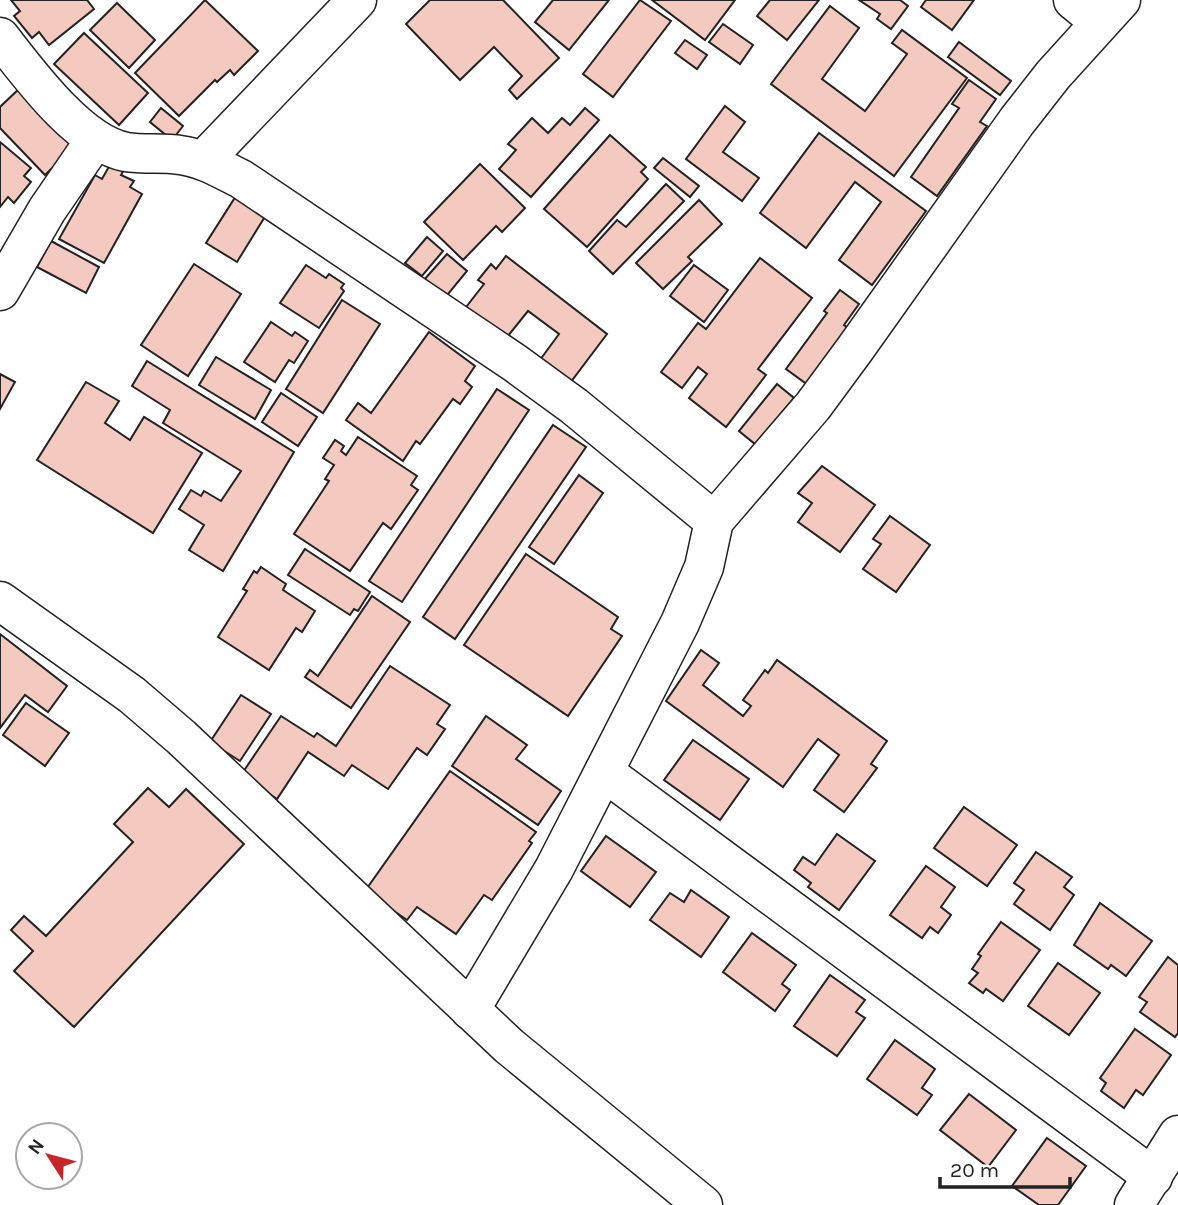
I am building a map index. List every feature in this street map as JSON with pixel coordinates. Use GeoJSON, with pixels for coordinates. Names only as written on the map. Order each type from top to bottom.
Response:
{"type":"FeatureCollection","features":[{"type":"Feature","properties":{"kind":"street"},"geometry":{"type":"LineString","coordinates":[[204,160],[358,0]]}},
{"type":"Feature","properties":{"kind":"street"},"geometry":{"type":"LineString","coordinates":[[470,1010],[524,922],[680,624],[704,567],[714,521],[813,405],[1098,7]]}},
{"type":"Feature","properties":{"kind":"street"},"geometry":{"type":"LineString","coordinates":[[0,37],[72,119],[95,140],[125,152],[179,155],[204,160],[241,179],[515,363],[574,406],[714,521]]}},
{"type":"Feature","properties":{"kind":"street"},"geometry":{"type":"LineString","coordinates":[[0,291],[47,210],[95,140]]}},
{"type":"Feature","properties":{"kind":"street"},"geometry":{"type":"LineString","coordinates":[[0,601],[132,695],[181,737],[554,1086],[703,1205]]}},
{"type":"Feature","properties":{"kind":"street"},"geometry":{"type":"LineString","coordinates":[[604,772],[1144,1191],[1178,1135]]}},
{"type":"Feature","properties":{"kind":"building"},"geometry":{"type":"Polygon","coordinates":[[[11,0],[87,0],[94,9],[49,45],[39,32],[32,38],[14,16],[20,11],[11,0]]]}},
{"type":"Feature","properties":{"kind":"building"},"geometry":{"type":"Polygon","coordinates":[[[205,0],[258,51],[234,75],[230,70],[217,82],[215,80],[179,116],[135,73],[205,0]]]}},
{"type":"Feature","properties":{"kind":"building"},"geometry":{"type":"Polygon","coordinates":[[[430,0],[503,0],[559,58],[517,99],[509,90],[522,76],[494,47],[460,80],[406,24],[430,0]]]}},
{"type":"Feature","properties":{"kind":"building"},"geometry":{"type":"Polygon","coordinates":[[[553,0],[609,0],[569,50],[535,22],[553,0]]]}},
{"type":"Feature","properties":{"kind":"building"},"geometry":{"type":"Polygon","coordinates":[[[640,0],[671,21],[613,97],[583,74],[640,0]]]}},
{"type":"Feature","properties":{"kind":"building"},"geometry":{"type":"Polygon","coordinates":[[[652,0],[735,0],[705,40],[652,0]]]}},
{"type":"Feature","properties":{"kind":"building"},"geometry":{"type":"Polygon","coordinates":[[[770,0],[819,0],[787,40],[757,16],[770,0]]]}},
{"type":"Feature","properties":{"kind":"building"},"geometry":{"type":"Polygon","coordinates":[[[859,0],[900,0],[908,6],[891,29],[877,19],[880,14],[859,0]]]}},
{"type":"Feature","properties":{"kind":"building"},"geometry":{"type":"Polygon","coordinates":[[[926,0],[974,0],[952,30],[921,7],[926,0]]]}},
{"type":"Feature","properties":{"kind":"building"},"geometry":{"type":"Polygon","coordinates":[[[117,3],[155,40],[129,68],[90,30],[117,3]]]}},
{"type":"Feature","properties":{"kind":"building"},"geometry":{"type":"Polygon","coordinates":[[[830,6],[859,28],[822,79],[865,111],[907,54],[892,43],[902,30],[967,78],[894,176],[771,84],[830,6]]]}},
{"type":"Feature","properties":{"kind":"building"},"geometry":{"type":"Polygon","coordinates":[[[723,24],[753,45],[740,64],[709,42],[723,24]]]}},
{"type":"Feature","properties":{"kind":"building"},"geometry":{"type":"Polygon","coordinates":[[[84,33],[148,93],[119,125],[54,64],[84,33]]]}},
{"type":"Feature","properties":{"kind":"building"},"geometry":{"type":"Polygon","coordinates":[[[685,40],[707,55],[697,69],[675,53],[685,40]]]}},
{"type":"Feature","properties":{"kind":"building"},"geometry":{"type":"Polygon","coordinates":[[[959,42],[1011,81],[1000,95],[948,57],[959,42]]]}},
{"type":"Feature","properties":{"kind":"building"},"geometry":{"type":"Polygon","coordinates":[[[969,80],[996,99],[980,122],[987,126],[937,196],[911,177],[959,108],[952,104],[969,80]]]}},
{"type":"Feature","properties":{"kind":"building"},"geometry":{"type":"Polygon","coordinates":[[[21,87],[76,145],[45,175],[0,128],[0,107],[21,87]]]}},
{"type":"Feature","properties":{"kind":"building"},"geometry":{"type":"Polygon","coordinates":[[[725,106],[745,122],[723,152],[759,178],[742,201],[686,159],[725,106]]]}},
{"type":"Feature","properties":{"kind":"building"},"geometry":{"type":"Polygon","coordinates":[[[161,108],[183,126],[172,140],[150,122],[161,108]]]}},
{"type":"Feature","properties":{"kind":"building"},"geometry":{"type":"Polygon","coordinates":[[[585,108],[599,120],[531,197],[499,169],[516,150],[508,144],[532,118],[548,133],[562,118],[570,125],[585,108]]]}},
{"type":"Feature","properties":{"kind":"building"},"geometry":{"type":"Polygon","coordinates":[[[819,133],[926,211],[872,285],[839,260],[881,202],[855,182],[806,248],[760,213],[819,133]]]}},
{"type":"Feature","properties":{"kind":"building"},"geometry":{"type":"Polygon","coordinates":[[[610,135],[646,167],[641,172],[648,179],[587,247],[544,209],[610,135]]]}},
{"type":"Feature","properties":{"kind":"building"},"geometry":{"type":"Polygon","coordinates":[[[0,142],[31,168],[24,176],[31,182],[14,203],[8,197],[0,207],[0,142]]]}},
{"type":"Feature","properties":{"kind":"building"},"geometry":{"type":"Polygon","coordinates":[[[663,158],[699,186],[690,197],[654,168],[663,158]]]}},
{"type":"Feature","properties":{"kind":"building"},"geometry":{"type":"Polygon","coordinates":[[[111,163],[124,170],[121,175],[134,181],[130,187],[142,194],[104,263],[59,239],[95,175],[102,179],[111,163]]]}},
{"type":"Feature","properties":{"kind":"building"},"geometry":{"type":"Polygon","coordinates":[[[480,164],[525,208],[502,232],[496,226],[463,260],[424,222],[480,164]]]}},
{"type":"Feature","properties":{"kind":"building"},"geometry":{"type":"Polygon","coordinates":[[[666,184],[684,201],[613,274],[589,251],[617,220],[626,227],[666,184]]]}},
{"type":"Feature","properties":{"kind":"building"},"geometry":{"type":"Polygon","coordinates":[[[236,196],[266,215],[237,262],[206,243],[236,196]]]}},
{"type":"Feature","properties":{"kind":"building"},"geometry":{"type":"Polygon","coordinates":[[[699,200],[722,224],[688,257],[692,261],[663,289],[636,263],[699,200]]]}},
{"type":"Feature","properties":{"kind":"building"},"geometry":{"type":"Polygon","coordinates":[[[427,237],[443,251],[422,276],[405,263],[427,237]]]}},
{"type":"Feature","properties":{"kind":"building"},"geometry":{"type":"Polygon","coordinates":[[[51,241],[99,267],[86,293],[37,267],[51,241]]]}},
{"type":"Feature","properties":{"kind":"building"},"geometry":{"type":"Polygon","coordinates":[[[447,254],[467,271],[444,299],[423,281],[447,254]]]}},
{"type":"Feature","properties":{"kind":"building"},"geometry":{"type":"Polygon","coordinates":[[[506,256],[607,334],[567,387],[537,364],[559,334],[528,311],[503,342],[463,311],[484,284],[478,280],[491,264],[496,269],[506,256]]]}},
{"type":"Feature","properties":{"kind":"building"},"geometry":{"type":"Polygon","coordinates":[[[760,258],[812,298],[758,369],[766,375],[726,427],[689,398],[707,374],[698,367],[682,388],[661,372],[698,323],[706,329],[760,258]]]}},
{"type":"Feature","properties":{"kind":"building"},"geometry":{"type":"Polygon","coordinates":[[[194,264],[241,294],[188,376],[141,345],[194,264]]]}},
{"type":"Feature","properties":{"kind":"building"},"geometry":{"type":"Polygon","coordinates":[[[306,265],[326,278],[329,274],[344,284],[341,288],[344,291],[319,328],[280,303],[306,265]]]}},
{"type":"Feature","properties":{"kind":"building"},"geometry":{"type":"Polygon","coordinates":[[[694,265],[728,290],[704,322],[670,296],[694,265]]]}},
{"type":"Feature","properties":{"kind":"building"},"geometry":{"type":"Polygon","coordinates":[[[840,290],[859,304],[844,325],[849,329],[808,385],[786,369],[827,313],[824,311],[840,290]]]}},
{"type":"Feature","properties":{"kind":"building"},"geometry":{"type":"Polygon","coordinates":[[[342,300],[380,324],[323,413],[286,389],[342,300]]]}},
{"type":"Feature","properties":{"kind":"building"},"geometry":{"type":"Polygon","coordinates":[[[271,322],[292,336],[295,332],[308,341],[294,363],[289,360],[275,382],[244,362],[271,322]]]}},
{"type":"Feature","properties":{"kind":"building"},"geometry":{"type":"Polygon","coordinates":[[[429,332],[475,366],[465,381],[472,387],[460,404],[453,399],[420,444],[416,441],[403,461],[346,420],[358,403],[371,413],[429,332]]]}},
{"type":"Feature","properties":{"kind":"building"},"geometry":{"type":"Polygon","coordinates":[[[216,357],[271,390],[255,419],[199,385],[216,357]]]}},
{"type":"Feature","properties":{"kind":"building"},"geometry":{"type":"Polygon","coordinates":[[[147,361],[294,452],[223,571],[189,550],[204,525],[179,509],[191,490],[201,496],[204,491],[221,501],[241,471],[163,423],[170,410],[132,386],[147,361]]]}},
{"type":"Feature","properties":{"kind":"building"},"geometry":{"type":"Polygon","coordinates":[[[0,374],[15,382],[0,409],[0,374]]]}},
{"type":"Feature","properties":{"kind":"building"},"geometry":{"type":"Polygon","coordinates":[[[86,382],[119,401],[105,423],[130,440],[144,417],[202,453],[153,533],[37,460],[86,382]]]}},
{"type":"Feature","properties":{"kind":"building"},"geometry":{"type":"Polygon","coordinates":[[[777,384],[794,398],[755,444],[739,431],[777,384]]]}},
{"type":"Feature","properties":{"kind":"building"},"geometry":{"type":"Polygon","coordinates":[[[497,389],[529,410],[402,602],[369,581],[497,389]]]}},
{"type":"Feature","properties":{"kind":"building"},"geometry":{"type":"Polygon","coordinates":[[[281,393],[317,417],[298,446],[262,422],[281,393]]]}},
{"type":"Feature","properties":{"kind":"building"},"geometry":{"type":"Polygon","coordinates":[[[553,425],[586,447],[455,639],[423,617],[553,425]]]}},
{"type":"Feature","properties":{"kind":"building"},"geometry":{"type":"Polygon","coordinates":[[[358,437],[417,476],[411,485],[418,490],[391,529],[383,523],[350,571],[294,534],[329,481],[325,479],[334,465],[323,458],[335,440],[344,446],[341,451],[346,455],[358,437]]]}},
{"type":"Feature","properties":{"kind":"building"},"geometry":{"type":"Polygon","coordinates":[[[822,466],[875,505],[840,552],[798,522],[812,503],[798,493],[822,466]]]}},
{"type":"Feature","properties":{"kind":"building"},"geometry":{"type":"Polygon","coordinates":[[[579,475],[603,493],[554,564],[529,547],[579,475]]]}},
{"type":"Feature","properties":{"kind":"building"},"geometry":{"type":"Polygon","coordinates":[[[890,516],[930,545],[896,592],[863,569],[881,544],[873,539],[890,516]]]}},
{"type":"Feature","properties":{"kind":"building"},"geometry":{"type":"Polygon","coordinates":[[[305,549],[370,592],[358,611],[354,609],[350,615],[288,575],[305,549]]]}},
{"type":"Feature","properties":{"kind":"building"},"geometry":{"type":"Polygon","coordinates":[[[526,554],[618,617],[611,629],[622,636],[568,716],[464,645],[526,554]]]}},
{"type":"Feature","properties":{"kind":"building"},"geometry":{"type":"Polygon","coordinates":[[[261,567],[286,584],[283,590],[315,611],[302,632],[296,628],[269,670],[218,637],[247,591],[243,589],[254,571],[257,573],[261,567]]]}},
{"type":"Feature","properties":{"kind":"building"},"geometry":{"type":"Polygon","coordinates":[[[372,596],[410,622],[351,708],[305,677],[310,670],[318,676],[372,596]]]}},
{"type":"Feature","properties":{"kind":"building"},"geometry":{"type":"Polygon","coordinates":[[[0,634],[67,686],[48,712],[25,695],[0,728],[0,634]]]}},
{"type":"Feature","properties":{"kind":"building"},"geometry":{"type":"Polygon","coordinates":[[[701,650],[719,663],[703,685],[743,716],[751,706],[743,700],[765,670],[768,673],[777,660],[887,741],[871,764],[877,768],[844,812],[814,790],[839,755],[818,739],[783,787],[666,701],[701,650]]]}},
{"type":"Feature","properties":{"kind":"building"},"geometry":{"type":"Polygon","coordinates":[[[390,666],[450,705],[437,724],[445,729],[427,755],[417,748],[388,789],[352,765],[344,776],[308,752],[277,799],[241,775],[281,716],[314,737],[317,733],[336,746],[390,666]]]}},
{"type":"Feature","properties":{"kind":"building"},"geometry":{"type":"Polygon","coordinates":[[[241,695],[271,714],[240,761],[210,742],[241,695]]]}},
{"type":"Feature","properties":{"kind":"building"},"geometry":{"type":"Polygon","coordinates":[[[26,703],[69,733],[45,766],[3,735],[26,703]]]}},
{"type":"Feature","properties":{"kind":"building"},"geometry":{"type":"Polygon","coordinates":[[[486,716],[527,745],[516,759],[561,791],[538,825],[452,766],[486,716]]]}},
{"type":"Feature","properties":{"kind":"building"},"geometry":{"type":"Polygon","coordinates":[[[693,740],[749,779],[720,820],[664,780],[693,740]]]}},
{"type":"Feature","properties":{"kind":"building"},"geometry":{"type":"Polygon","coordinates":[[[450,771],[536,832],[529,841],[532,843],[492,900],[484,895],[456,934],[417,907],[407,920],[365,891],[450,771]]]}},
{"type":"Feature","properties":{"kind":"building"},"geometry":{"type":"Polygon","coordinates":[[[148,788],[169,807],[186,789],[244,844],[74,1027],[14,971],[33,951],[11,930],[24,916],[46,936],[133,842],[114,824],[148,788]]]}},
{"type":"Feature","properties":{"kind":"building"},"geometry":{"type":"Polygon","coordinates":[[[964,807],[1017,845],[987,886],[934,848],[964,807]]]}},
{"type":"Feature","properties":{"kind":"building"},"geometry":{"type":"Polygon","coordinates":[[[837,834],[875,861],[839,910],[808,887],[811,883],[794,870],[803,857],[815,865],[837,834]]]}},
{"type":"Feature","properties":{"kind":"building"},"geometry":{"type":"Polygon","coordinates":[[[606,836],[656,872],[630,907],[581,871],[606,836]]]}},
{"type":"Feature","properties":{"kind":"building"},"geometry":{"type":"Polygon","coordinates":[[[1036,852],[1072,877],[1064,887],[1074,895],[1050,930],[1014,904],[1024,890],[1014,883],[1036,852]]]}},
{"type":"Feature","properties":{"kind":"building"},"geometry":{"type":"Polygon","coordinates":[[[926,866],[955,887],[941,907],[951,915],[938,933],[930,927],[922,938],[890,915],[926,866]]]}},
{"type":"Feature","properties":{"kind":"building"},"geometry":{"type":"Polygon","coordinates":[[[691,890],[729,917],[701,957],[650,920],[670,893],[684,902],[691,890]]]}},
{"type":"Feature","properties":{"kind":"building"},"geometry":{"type":"Polygon","coordinates":[[[1100,903],[1152,941],[1126,976],[1111,965],[1108,969],[1074,945],[1100,903]]]}},
{"type":"Feature","properties":{"kind":"building"},"geometry":{"type":"Polygon","coordinates":[[[1001,922],[1040,950],[1003,1001],[986,989],[983,993],[969,983],[978,973],[972,969],[981,956],[978,954],[1001,922]]]}},
{"type":"Feature","properties":{"kind":"building"},"geometry":{"type":"Polygon","coordinates":[[[752,933],[796,965],[782,984],[790,990],[775,1011],[723,972],[752,933]]]}},
{"type":"Feature","properties":{"kind":"building"},"geometry":{"type":"Polygon","coordinates":[[[1168,957],[1178,965],[1178,1033],[1175,1037],[1140,1012],[1147,1002],[1139,997],[1168,957]]]}},
{"type":"Feature","properties":{"kind":"building"},"geometry":{"type":"Polygon","coordinates":[[[1058,963],[1100,993],[1069,1035],[1028,1006],[1058,963]]]}},
{"type":"Feature","properties":{"kind":"building"},"geometry":{"type":"Polygon","coordinates":[[[830,975],[865,1000],[856,1012],[865,1018],[837,1056],[794,1026],[830,975]]]}},
{"type":"Feature","properties":{"kind":"building"},"geometry":{"type":"Polygon","coordinates":[[[1135,1029],[1171,1055],[1143,1095],[1136,1090],[1124,1108],[1101,1091],[1106,1083],[1100,1078],[1135,1029]]]}},
{"type":"Feature","properties":{"kind":"building"},"geometry":{"type":"Polygon","coordinates":[[[895,1040],[935,1069],[922,1088],[932,1095],[917,1115],[867,1079],[895,1040]]]}},
{"type":"Feature","properties":{"kind":"building"},"geometry":{"type":"Polygon","coordinates":[[[969,1094],[1016,1130],[988,1167],[940,1130],[969,1094]]]}},
{"type":"Feature","properties":{"kind":"building"},"geometry":{"type":"Polygon","coordinates":[[[1047,1138],[1086,1166],[1058,1205],[1039,1205],[1012,1186],[1047,1138]]]}}]}
